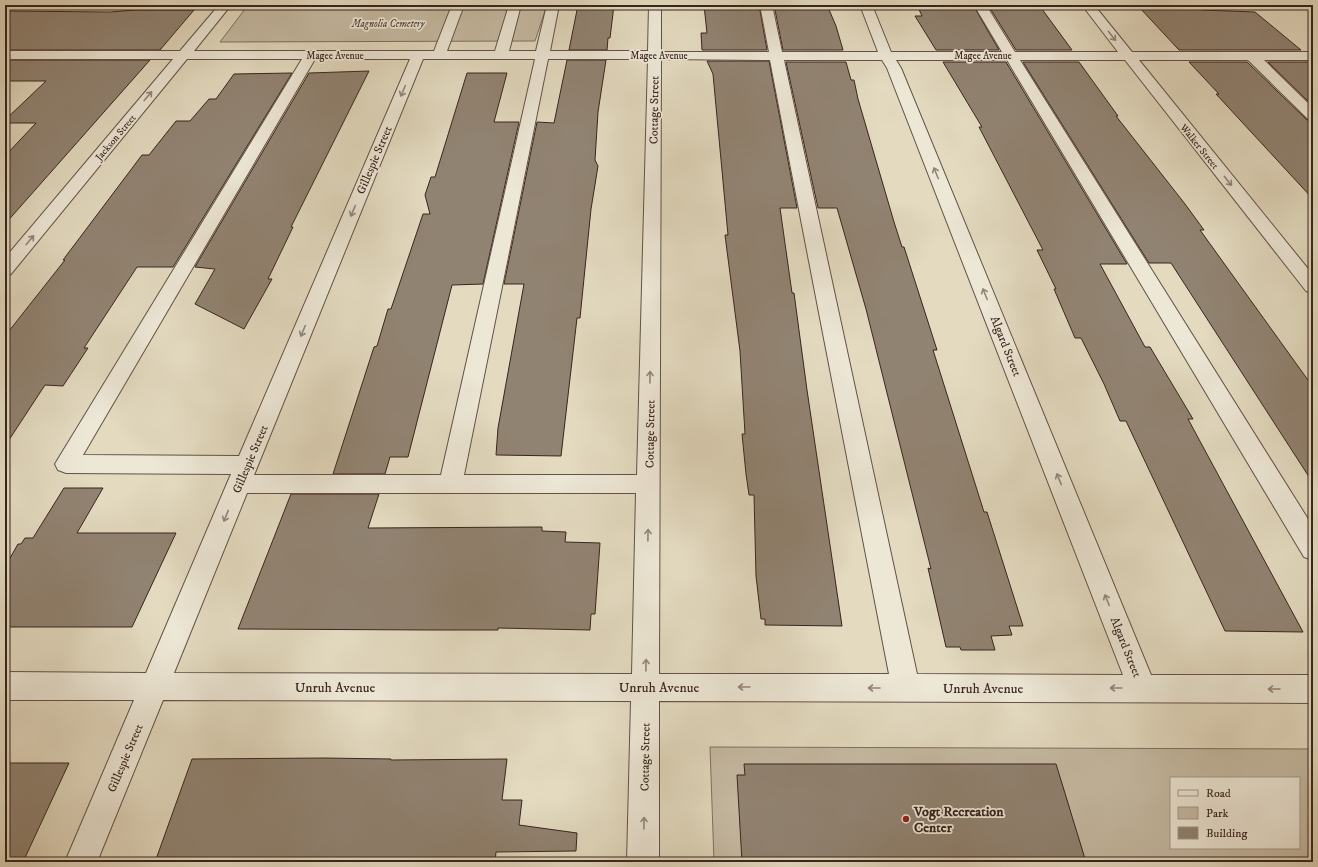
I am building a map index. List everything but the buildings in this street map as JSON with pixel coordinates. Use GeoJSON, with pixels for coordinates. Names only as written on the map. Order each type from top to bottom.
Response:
{"type":"FeatureCollection","features":[{"type":"Feature","properties":{"kind":"street","name":"Jackson Street"},"geometry":{"type":"LineString","coordinates":[[5,270],[225,5]]}},
{"type":"Feature","properties":{"kind":"street","name":"Gillespie Street"},"geometry":{"type":"LineString","coordinates":[[81,862],[243,474],[428,55],[458,5]]}},
{"type":"Feature","properties":{"kind":"street"},"geometry":{"type":"LineString","coordinates":[[501,55],[515,5]]}},
{"type":"Feature","properties":{"kind":"street"},"geometry":{"type":"LineString","coordinates":[[450,485],[553,5]]}},
{"type":"Feature","properties":{"kind":"street","name":"Cottage Street"},"geometry":{"type":"LineString","coordinates":[[643,862],[655,5]]}},
{"type":"Feature","properties":{"kind":"street"},"geometry":{"type":"LineString","coordinates":[[766,5],[906,688]]}},
{"type":"Feature","properties":{"kind":"street","name":"Algard Street"},"geometry":{"type":"LineString","coordinates":[[866,5],[886,55],[897,75],[1142,688]]}},
{"type":"Feature","properties":{"kind":"street"},"geometry":{"type":"LineString","coordinates":[[980,5],[1313,549]]}},
{"type":"Feature","properties":{"kind":"street","name":"Walker Street"},"geometry":{"type":"LineString","coordinates":[[1088,5],[1313,287]]}},
{"type":"Feature","properties":{"kind":"street","name":"Magee Avenue"},"geometry":{"type":"LineString","coordinates":[[5,55],[1313,56]]}},
{"type":"Feature","properties":{"kind":"street"},"geometry":{"type":"LineString","coordinates":[[311,55],[66,464],[450,485],[649,484]]}},
{"type":"Feature","properties":{"kind":"street"},"geometry":{"type":"LineString","coordinates":[[1252,56],[1313,116]]}},
{"type":"Feature","properties":{"kind":"street","name":"Unruh Avenue"},"geometry":{"type":"LineString","coordinates":[[5,686],[1313,689]]}},
{"type":"Feature","properties":{"kind":"green space","name":"Magnolia Cemetery"},"geometry":{"type":"Polygon","coordinates":[[[248,5],[547,5],[535,41],[220,42],[248,5]]]}},
{"type":"Feature","properties":{"kind":"green space"},"geometry":{"type":"Polygon","coordinates":[[[710,747],[1313,749],[1313,862],[714,862],[710,747]]]}},
{"type":"Feature","properties":{"kind":"place","name":"Vogt Recreation Center"},"geometry":{"type":"Point","coordinates":[906,819]}}]}
